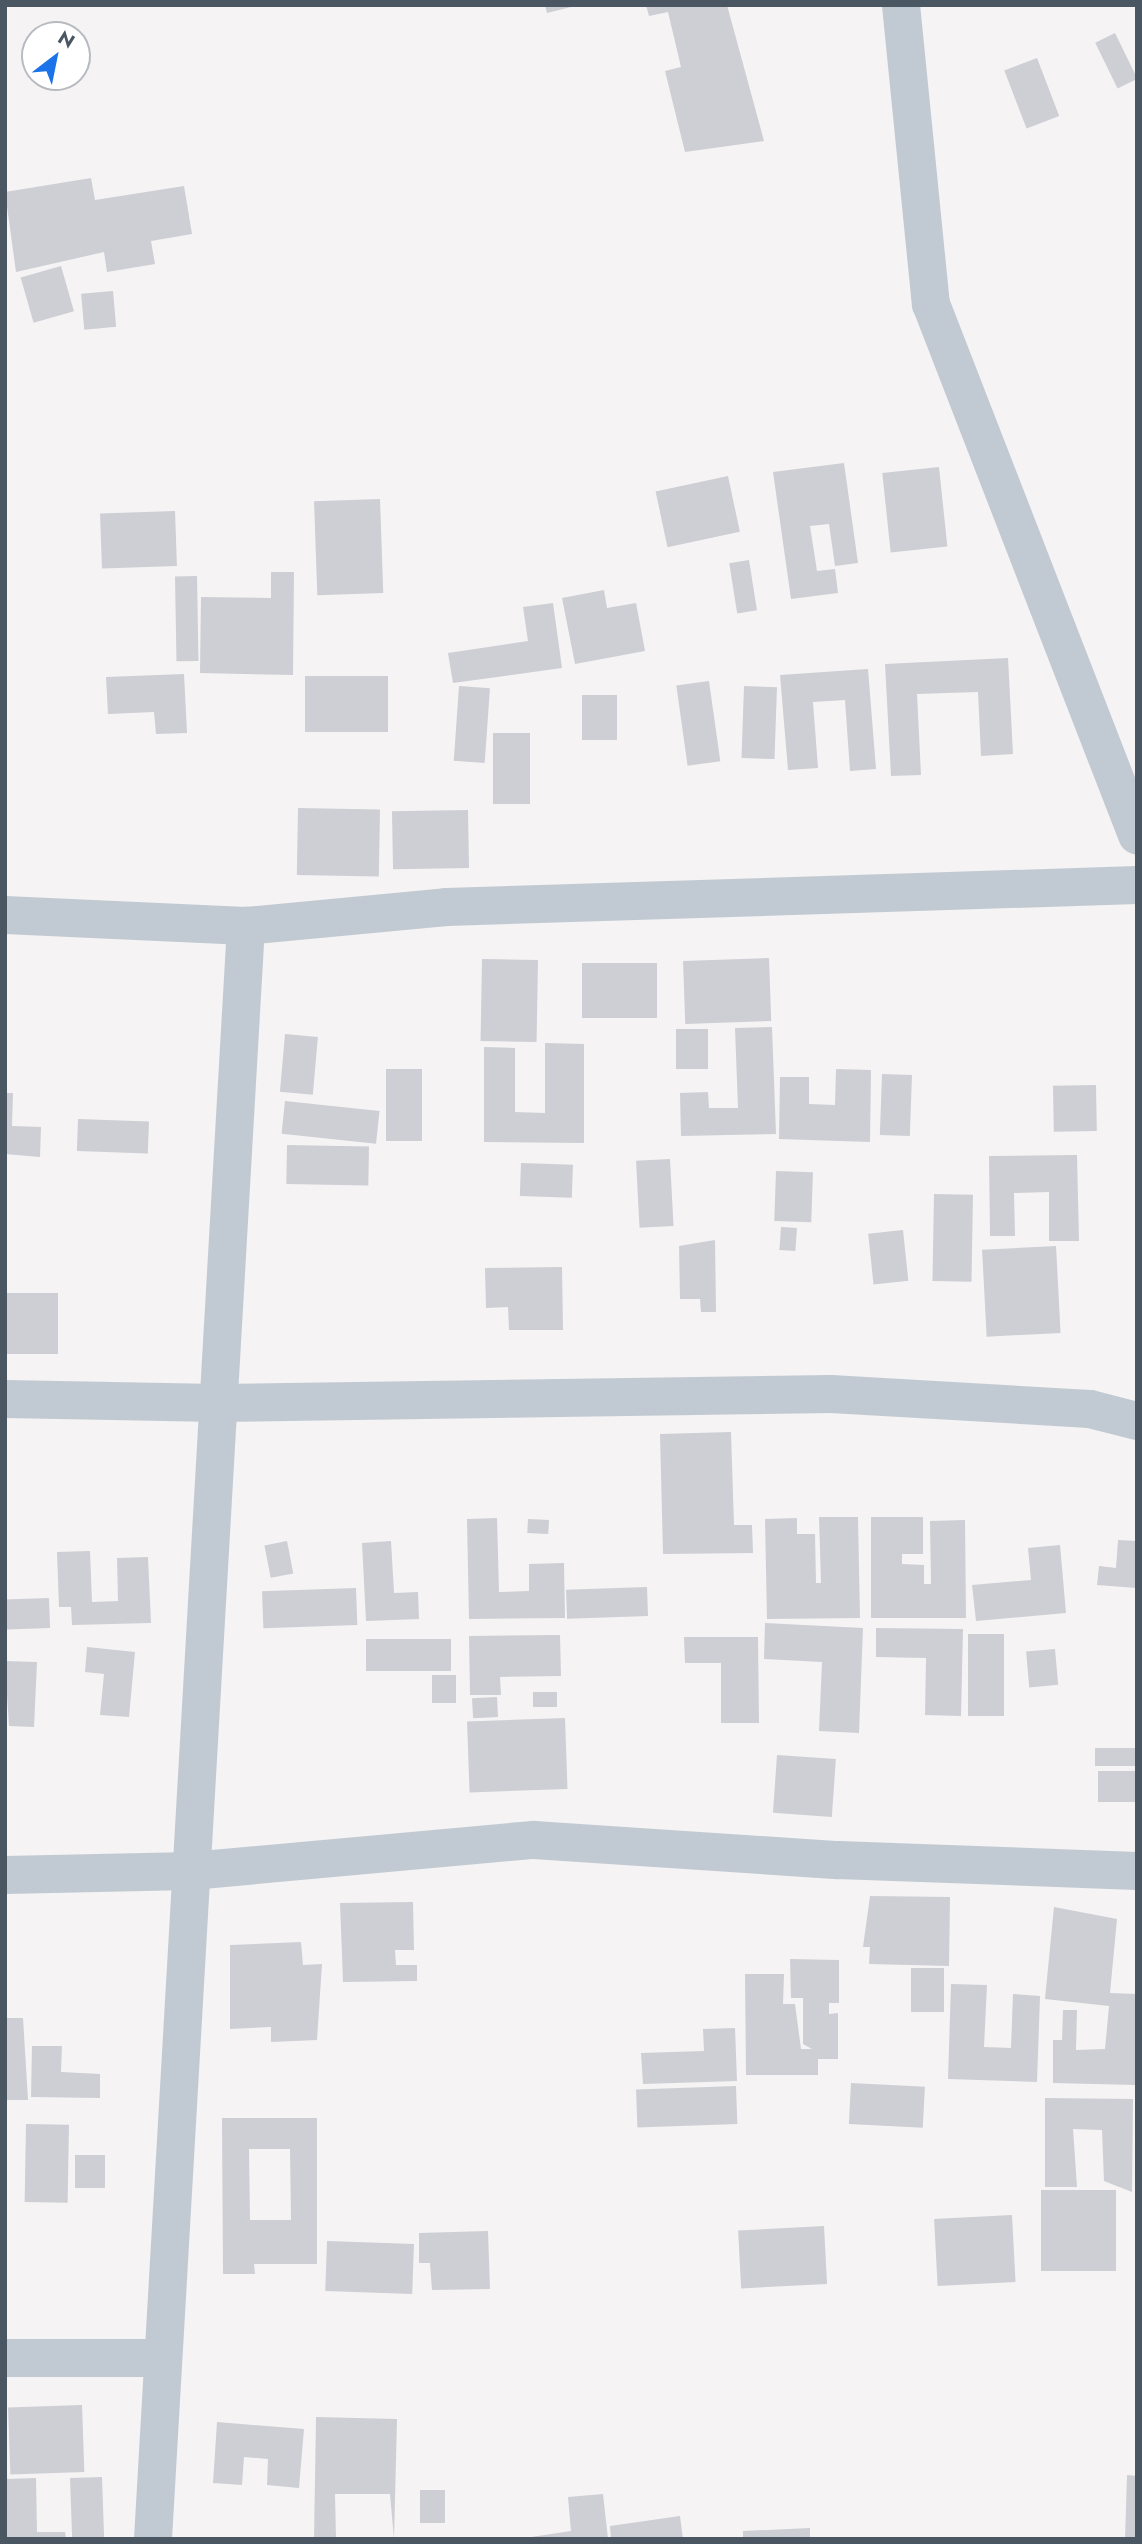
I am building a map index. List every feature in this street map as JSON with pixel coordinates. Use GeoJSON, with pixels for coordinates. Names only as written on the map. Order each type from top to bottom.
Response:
{"type":"FeatureCollection","features":[{"type":"Feature","properties":{"kind":"street"},"geometry":{"type":"LineString","coordinates":[[901,5],[931,304],[1137,835]]}},
{"type":"Feature","properties":{"kind":"street"},"geometry":{"type":"LineString","coordinates":[[5,915],[246,926],[446,906],[1137,885]]}},
{"type":"Feature","properties":{"kind":"street"},"geometry":{"type":"LineString","coordinates":[[153,2539],[246,926]]}},
{"type":"Feature","properties":{"kind":"street"},"geometry":{"type":"LineString","coordinates":[[5,1399],[218,1403],[831,1394],[1090,1409],[1137,1421]]}},
{"type":"Feature","properties":{"kind":"street"},"geometry":{"type":"LineString","coordinates":[[5,1875],[191,1871],[534,1840],[838,1860],[1137,1871]]}},
{"type":"Feature","properties":{"kind":"street"},"geometry":{"type":"LineString","coordinates":[[5,2357],[163,2358]]}},
{"type":"Feature","properties":{"kind":"building"},"geometry":{"type":"Polygon","coordinates":[[[545,5],[575,5],[575,6],[547,13],[545,5]]]}},
{"type":"Feature","properties":{"kind":"building"},"geometry":{"type":"Polygon","coordinates":[[[646,5],[727,5],[764,141],[685,152],[665,71],[681,67],[668,12],[649,16],[646,5]]]}},
{"type":"Feature","properties":{"kind":"building"},"geometry":{"type":"Polygon","coordinates":[[[1115,33],[1137,78],[1118,88],[1095,43],[1115,33]]]}},
{"type":"Feature","properties":{"kind":"building"},"geometry":{"type":"Polygon","coordinates":[[[1037,58],[1059,116],[1027,128],[1004,71],[1037,58]]]}},
{"type":"Feature","properties":{"kind":"building"},"geometry":{"type":"Polygon","coordinates":[[[91,178],[95,200],[184,186],[192,234],[151,241],[155,264],[107,272],[104,252],[16,272],[5,192],[91,178]]]}},
{"type":"Feature","properties":{"kind":"building"},"geometry":{"type":"Polygon","coordinates":[[[61,266],[74,311],[34,323],[21,278],[61,266]]]}},
{"type":"Feature","properties":{"kind":"building"},"geometry":{"type":"Polygon","coordinates":[[[113,291],[116,327],[84,330],[81,294],[113,291]]]}},
{"type":"Feature","properties":{"kind":"building"},"geometry":{"type":"Polygon","coordinates":[[[844,463],[858,563],[835,566],[829,524],[810,526],[817,571],[835,569],[838,593],[791,599],[773,472],[844,463]]]}},
{"type":"Feature","properties":{"kind":"building"},"geometry":{"type":"Polygon","coordinates":[[[939,467],[947,547],[891,553],[882,473],[939,467]]]}},
{"type":"Feature","properties":{"kind":"building"},"geometry":{"type":"Polygon","coordinates":[[[728,476],[740,532],[667,547],[656,491],[728,476]]]}},
{"type":"Feature","properties":{"kind":"building"},"geometry":{"type":"Polygon","coordinates":[[[380,499],[383,593],[317,595],[314,501],[380,499]]]}},
{"type":"Feature","properties":{"kind":"building"},"geometry":{"type":"Polygon","coordinates":[[[175,511],[177,566],[102,569],[100,514],[175,511]]]}},
{"type":"Feature","properties":{"kind":"building"},"geometry":{"type":"Polygon","coordinates":[[[749,560],[757,610],[737,614],[729,563],[749,560]]]}},
{"type":"Feature","properties":{"kind":"building"},"geometry":{"type":"Polygon","coordinates":[[[271,572],[294,572],[293,675],[200,673],[201,597],[271,598],[271,572]]]}},
{"type":"Feature","properties":{"kind":"building"},"geometry":{"type":"Polygon","coordinates":[[[175,576],[197,576],[198,661],[176,661],[175,576]]]}},
{"type":"Feature","properties":{"kind":"building"},"geometry":{"type":"Polygon","coordinates":[[[604,590],[607,608],[636,603],[645,651],[575,664],[562,598],[604,590]]]}},
{"type":"Feature","properties":{"kind":"building"},"geometry":{"type":"Polygon","coordinates":[[[553,603],[562,668],[453,683],[448,653],[528,641],[523,607],[553,603]]]}},
{"type":"Feature","properties":{"kind":"building"},"geometry":{"type":"Polygon","coordinates":[[[1008,658],[1013,754],[981,756],[978,692],[917,694],[921,775],[891,776],[885,664],[1008,658]]]}},
{"type":"Feature","properties":{"kind":"building"},"geometry":{"type":"Polygon","coordinates":[[[868,669],[876,769],[850,771],[845,700],[813,702],[818,768],[788,770],[780,675],[868,669]]]}},
{"type":"Feature","properties":{"kind":"building"},"geometry":{"type":"Polygon","coordinates":[[[184,674],[187,733],[156,734],[154,712],[108,714],[106,677],[184,674]]]}},
{"type":"Feature","properties":{"kind":"building"},"geometry":{"type":"Polygon","coordinates":[[[305,676],[388,676],[388,732],[305,732],[305,676]]]}},
{"type":"Feature","properties":{"kind":"building"},"geometry":{"type":"Polygon","coordinates":[[[709,681],[720,761],[688,766],[676,686],[709,681]]]}},
{"type":"Feature","properties":{"kind":"building"},"geometry":{"type":"Polygon","coordinates":[[[459,686],[490,688],[485,763],[454,761],[459,686]]]}},
{"type":"Feature","properties":{"kind":"building"},"geometry":{"type":"Polygon","coordinates":[[[744,686],[777,687],[774,759],[741,758],[744,686]]]}},
{"type":"Feature","properties":{"kind":"building"},"geometry":{"type":"Polygon","coordinates":[[[582,695],[617,695],[617,740],[582,740],[582,695]]]}},
{"type":"Feature","properties":{"kind":"building"},"geometry":{"type":"Polygon","coordinates":[[[493,733],[530,733],[530,804],[493,804],[493,733]]]}},
{"type":"Feature","properties":{"kind":"building"},"geometry":{"type":"Polygon","coordinates":[[[298,808],[380,809],[379,876],[297,875],[298,808]]]}},
{"type":"Feature","properties":{"kind":"building"},"geometry":{"type":"Polygon","coordinates":[[[468,810],[469,868],[393,869],[392,811],[468,810]]]}},
{"type":"Feature","properties":{"kind":"building"},"geometry":{"type":"Polygon","coordinates":[[[769,958],[771,1021],[685,1024],[683,961],[769,958]]]}},
{"type":"Feature","properties":{"kind":"building"},"geometry":{"type":"Polygon","coordinates":[[[482,959],[538,960],[537,1042],[481,1041],[482,959]]]}},
{"type":"Feature","properties":{"kind":"building"},"geometry":{"type":"Polygon","coordinates":[[[582,963],[657,963],[657,1018],[582,1018],[582,963]]]}},
{"type":"Feature","properties":{"kind":"building"},"geometry":{"type":"Polygon","coordinates":[[[772,1027],[776,1134],[681,1136],[680,1093],[708,1092],[709,1108],[738,1108],[735,1028],[772,1027]]]}},
{"type":"Feature","properties":{"kind":"building"},"geometry":{"type":"Polygon","coordinates":[[[676,1029],[708,1029],[708,1069],[676,1069],[676,1029]]]}},
{"type":"Feature","properties":{"kind":"building"},"geometry":{"type":"Polygon","coordinates":[[[285,1034],[318,1037],[313,1095],[280,1092],[285,1034]]]}},
{"type":"Feature","properties":{"kind":"building"},"geometry":{"type":"Polygon","coordinates":[[[545,1043],[584,1044],[584,1143],[484,1142],[484,1047],[515,1048],[515,1112],[545,1113],[545,1043]]]}},
{"type":"Feature","properties":{"kind":"building"},"geometry":{"type":"Polygon","coordinates":[[[386,1069],[422,1069],[422,1141],[386,1141],[386,1069]]]}},
{"type":"Feature","properties":{"kind":"building"},"geometry":{"type":"Polygon","coordinates":[[[836,1069],[871,1070],[870,1142],[779,1139],[780,1077],[809,1077],[809,1104],[835,1105],[836,1069]]]}},
{"type":"Feature","properties":{"kind":"building"},"geometry":{"type":"Polygon","coordinates":[[[882,1074],[912,1075],[910,1136],[880,1135],[882,1074]]]}},
{"type":"Feature","properties":{"kind":"building"},"geometry":{"type":"Polygon","coordinates":[[[1096,1085],[1097,1131],[1054,1132],[1053,1086],[1096,1085]]]}},
{"type":"Feature","properties":{"kind":"building"},"geometry":{"type":"Polygon","coordinates":[[[5,1093],[13,1093],[12,1126],[41,1127],[40,1157],[5,1154],[5,1093]]]}},
{"type":"Feature","properties":{"kind":"building"},"geometry":{"type":"Polygon","coordinates":[[[285,1101],[379,1111],[376,1144],[282,1134],[285,1101]]]}},
{"type":"Feature","properties":{"kind":"building"},"geometry":{"type":"Polygon","coordinates":[[[78,1119],[149,1121],[148,1153],[77,1151],[78,1119]]]}},
{"type":"Feature","properties":{"kind":"building"},"geometry":{"type":"Polygon","coordinates":[[[287,1145],[369,1146],[368,1185],[286,1184],[287,1145]]]}},
{"type":"Feature","properties":{"kind":"building"},"geometry":{"type":"Polygon","coordinates":[[[1077,1155],[1079,1241],[1049,1241],[1049,1192],[1014,1193],[1015,1236],[990,1236],[989,1156],[1077,1155]]]}},
{"type":"Feature","properties":{"kind":"building"},"geometry":{"type":"Polygon","coordinates":[[[670,1159],[674,1226],[640,1228],[636,1161],[670,1159]]]}},
{"type":"Feature","properties":{"kind":"building"},"geometry":{"type":"Polygon","coordinates":[[[521,1163],[573,1165],[572,1198],[520,1196],[521,1163]]]}},
{"type":"Feature","properties":{"kind":"building"},"geometry":{"type":"Polygon","coordinates":[[[776,1171],[813,1172],[811,1222],[774,1221],[776,1171]]]}},
{"type":"Feature","properties":{"kind":"building"},"geometry":{"type":"Polygon","coordinates":[[[934,1194],[973,1195],[971,1282],[932,1281],[934,1194]]]}},
{"type":"Feature","properties":{"kind":"building"},"geometry":{"type":"Polygon","coordinates":[[[781,1227],[797,1228],[795,1251],[779,1250],[781,1227]]]}},
{"type":"Feature","properties":{"kind":"building"},"geometry":{"type":"Polygon","coordinates":[[[903,1230],[908,1281],[874,1284],[868,1234],[903,1230]]]}},
{"type":"Feature","properties":{"kind":"building"},"geometry":{"type":"Polygon","coordinates":[[[715,1240],[716,1312],[701,1312],[700,1299],[680,1299],[679,1246],[715,1240]]]}},
{"type":"Feature","properties":{"kind":"building"},"geometry":{"type":"Polygon","coordinates":[[[1056,1246],[1061,1333],[987,1337],[982,1250],[1056,1246]]]}},
{"type":"Feature","properties":{"kind":"building"},"geometry":{"type":"Polygon","coordinates":[[[562,1267],[563,1330],[509,1330],[508,1307],[486,1308],[485,1268],[562,1267]]]}},
{"type":"Feature","properties":{"kind":"building"},"geometry":{"type":"Polygon","coordinates":[[[5,1293],[58,1293],[58,1354],[5,1354],[5,1293]]]}},
{"type":"Feature","properties":{"kind":"building"},"geometry":{"type":"Polygon","coordinates":[[[731,1432],[734,1525],[752,1525],[753,1553],[663,1554],[660,1434],[731,1432]]]}},
{"type":"Feature","properties":{"kind":"building"},"geometry":{"type":"Polygon","coordinates":[[[819,1517],[858,1517],[860,1618],[767,1619],[765,1519],[797,1518],[797,1534],[815,1534],[816,1583],[821,1583],[819,1517]]]}},
{"type":"Feature","properties":{"kind":"building"},"geometry":{"type":"Polygon","coordinates":[[[871,1517],[923,1517],[923,1554],[902,1554],[902,1564],[924,1565],[924,1584],[931,1584],[930,1521],[965,1520],[966,1618],[871,1618],[871,1517]]]}},
{"type":"Feature","properties":{"kind":"building"},"geometry":{"type":"Polygon","coordinates":[[[497,1518],[499,1592],[529,1591],[529,1564],[564,1563],[565,1618],[469,1619],[467,1519],[497,1518]]]}},
{"type":"Feature","properties":{"kind":"building"},"geometry":{"type":"Polygon","coordinates":[[[528,1519],[549,1520],[548,1534],[527,1533],[528,1519]]]}},
{"type":"Feature","properties":{"kind":"building"},"geometry":{"type":"Polygon","coordinates":[[[1118,1540],[1137,1541],[1137,1588],[1097,1585],[1099,1566],[1116,1568],[1118,1540]]]}},
{"type":"Feature","properties":{"kind":"building"},"geometry":{"type":"Polygon","coordinates":[[[287,1541],[293,1573],[271,1578],[264,1545],[287,1541]]]}},
{"type":"Feature","properties":{"kind":"building"},"geometry":{"type":"Polygon","coordinates":[[[391,1541],[394,1593],[418,1592],[419,1619],[366,1621],[362,1543],[391,1541]]]}},
{"type":"Feature","properties":{"kind":"building"},"geometry":{"type":"Polygon","coordinates":[[[1060,1545],[1066,1613],[976,1621],[972,1585],[1031,1580],[1028,1548],[1060,1545]]]}},
{"type":"Feature","properties":{"kind":"building"},"geometry":{"type":"Polygon","coordinates":[[[90,1551],[92,1602],[118,1601],[117,1558],[148,1557],[151,1623],[72,1625],[71,1607],[59,1607],[57,1552],[90,1551]]]}},
{"type":"Feature","properties":{"kind":"building"},"geometry":{"type":"Polygon","coordinates":[[[647,1587],[648,1616],[567,1619],[566,1590],[647,1587]]]}},
{"type":"Feature","properties":{"kind":"building"},"geometry":{"type":"Polygon","coordinates":[[[356,1588],[357,1625],[263,1628],[262,1591],[356,1588]]]}},
{"type":"Feature","properties":{"kind":"building"},"geometry":{"type":"Polygon","coordinates":[[[49,1598],[50,1628],[6,1630],[5,1600],[49,1598]]]}},
{"type":"Feature","properties":{"kind":"building"},"geometry":{"type":"Polygon","coordinates":[[[765,1623],[863,1628],[859,1733],[819,1731],[822,1662],[764,1659],[765,1623]]]}},
{"type":"Feature","properties":{"kind":"building"},"geometry":{"type":"Polygon","coordinates":[[[876,1628],[963,1629],[961,1716],[925,1715],[926,1658],[876,1657],[876,1628]]]}},
{"type":"Feature","properties":{"kind":"building"},"geometry":{"type":"Polygon","coordinates":[[[968,1634],[1004,1634],[1004,1716],[968,1716],[968,1634]]]}},
{"type":"Feature","properties":{"kind":"building"},"geometry":{"type":"Polygon","coordinates":[[[560,1635],[561,1676],[500,1677],[501,1695],[470,1695],[469,1636],[560,1635]]]}},
{"type":"Feature","properties":{"kind":"building"},"geometry":{"type":"Polygon","coordinates":[[[684,1637],[758,1637],[759,1723],[721,1723],[721,1663],[685,1663],[684,1637]]]}},
{"type":"Feature","properties":{"kind":"building"},"geometry":{"type":"Polygon","coordinates":[[[366,1639],[451,1639],[451,1671],[366,1671],[366,1639]]]}},
{"type":"Feature","properties":{"kind":"building"},"geometry":{"type":"Polygon","coordinates":[[[87,1647],[135,1652],[129,1717],[100,1715],[104,1674],[85,1672],[87,1647]]]}},
{"type":"Feature","properties":{"kind":"building"},"geometry":{"type":"Polygon","coordinates":[[[1055,1649],[1058,1685],[1029,1687],[1026,1652],[1055,1649]]]}},
{"type":"Feature","properties":{"kind":"building"},"geometry":{"type":"Polygon","coordinates":[[[5,1661],[37,1662],[34,1727],[9,1726],[5,1661]]]}},
{"type":"Feature","properties":{"kind":"building"},"geometry":{"type":"Polygon","coordinates":[[[432,1675],[456,1675],[456,1703],[432,1703],[432,1675]]]}},
{"type":"Feature","properties":{"kind":"building"},"geometry":{"type":"Polygon","coordinates":[[[533,1692],[557,1692],[557,1707],[533,1707],[533,1692]]]}},
{"type":"Feature","properties":{"kind":"building"},"geometry":{"type":"Polygon","coordinates":[[[497,1697],[498,1717],[473,1718],[472,1698],[497,1697]]]}},
{"type":"Feature","properties":{"kind":"building"},"geometry":{"type":"Polygon","coordinates":[[[565,1718],[567,1789],[470,1792],[467,1721],[565,1718]]]}},
{"type":"Feature","properties":{"kind":"building"},"geometry":{"type":"Polygon","coordinates":[[[1095,1748],[1137,1748],[1137,1766],[1095,1766],[1095,1748]]]}},
{"type":"Feature","properties":{"kind":"building"},"geometry":{"type":"Polygon","coordinates":[[[777,1755],[836,1759],[832,1817],[773,1813],[777,1755]]]}},
{"type":"Feature","properties":{"kind":"building"},"geometry":{"type":"Polygon","coordinates":[[[1098,1771],[1137,1771],[1137,1802],[1098,1802],[1098,1771]]]}},
{"type":"Feature","properties":{"kind":"building"},"geometry":{"type":"Polygon","coordinates":[[[870,1896],[950,1897],[949,1966],[869,1964],[870,1947],[863,1947],[870,1896]]]}},
{"type":"Feature","properties":{"kind":"building"},"geometry":{"type":"Polygon","coordinates":[[[413,1902],[414,1950],[395,1950],[396,1965],[417,1965],[417,1981],[343,1982],[340,1903],[413,1902]]]}},
{"type":"Feature","properties":{"kind":"building"},"geometry":{"type":"Polygon","coordinates":[[[1054,1907],[1117,1919],[1110,1993],[1137,1994],[1136,2085],[1053,2083],[1053,2040],[1062,2040],[1063,2010],[1077,2010],[1076,2050],[1105,2049],[1109,2006],[1045,1999],[1054,1907]]]}},
{"type":"Feature","properties":{"kind":"building"},"geometry":{"type":"Polygon","coordinates":[[[301,1942],[303,1965],[322,1964],[317,2040],[271,2042],[271,2027],[230,2029],[230,1945],[301,1942]]]}},
{"type":"Feature","properties":{"kind":"building"},"geometry":{"type":"Polygon","coordinates":[[[790,1959],[839,1960],[839,2003],[829,2003],[829,2014],[838,2013],[838,2059],[818,2059],[818,2075],[746,2075],[745,1974],[784,1974],[783,2004],[795,2004],[801,2049],[812,2049],[803,2044],[803,1998],[791,1998],[790,1959]]]}},
{"type":"Feature","properties":{"kind":"building"},"geometry":{"type":"Polygon","coordinates":[[[911,1968],[944,1968],[944,2012],[911,2012],[911,1968]]]}},
{"type":"Feature","properties":{"kind":"building"},"geometry":{"type":"Polygon","coordinates":[[[951,1984],[987,1985],[984,2047],[1011,2048],[1013,1994],[1040,1996],[1037,2082],[948,2079],[951,1984]]]}},
{"type":"Feature","properties":{"kind":"building"},"geometry":{"type":"Polygon","coordinates":[[[5,2018],[23,2018],[28,2100],[5,2100],[5,2018]]]}},
{"type":"Feature","properties":{"kind":"building"},"geometry":{"type":"Polygon","coordinates":[[[735,2028],[737,2081],[643,2084],[641,2053],[704,2051],[703,2029],[735,2028]]]}},
{"type":"Feature","properties":{"kind":"building"},"geometry":{"type":"Polygon","coordinates":[[[32,2046],[62,2046],[61,2072],[100,2074],[100,2098],[31,2097],[32,2046]]]}},
{"type":"Feature","properties":{"kind":"building"},"geometry":{"type":"Polygon","coordinates":[[[851,2083],[925,2087],[923,2128],[849,2124],[851,2083]]]}},
{"type":"Feature","properties":{"kind":"building"},"geometry":{"type":"Polygon","coordinates":[[[736,2086],[737,2124],[637,2127],[636,2089],[736,2086]]]}},
{"type":"Feature","properties":{"kind":"building"},"geometry":{"type":"Polygon","coordinates":[[[1045,2098],[1133,2099],[1132,2192],[1104,2181],[1102,2130],[1073,2129],[1077,2187],[1045,2187],[1045,2098]]]}},
{"type":"Feature","properties":{"kind":"building"},"geometry":{"type":"Polygon","coordinates":[[[222,2118],[317,2118],[317,2264],[254,2264],[255,2274],[223,2274],[222,2118]],[[249,2149],[250,2220],[291,2220],[290,2149],[249,2149]]]}},
{"type":"Feature","properties":{"kind":"building"},"geometry":{"type":"Polygon","coordinates":[[[26,2124],[69,2125],[68,2203],[25,2202],[26,2124]]]}},
{"type":"Feature","properties":{"kind":"building"},"geometry":{"type":"Polygon","coordinates":[[[75,2155],[105,2155],[105,2188],[75,2188],[75,2155]]]}},
{"type":"Feature","properties":{"kind":"building"},"geometry":{"type":"Polygon","coordinates":[[[1041,2190],[1116,2190],[1116,2271],[1041,2271],[1041,2190]]]}},
{"type":"Feature","properties":{"kind":"building"},"geometry":{"type":"Polygon","coordinates":[[[1012,2215],[1016,2282],[938,2286],[934,2219],[1012,2215]]]}},
{"type":"Feature","properties":{"kind":"building"},"geometry":{"type":"Polygon","coordinates":[[[824,2226],[827,2284],[741,2288],[738,2231],[824,2226]]]}},
{"type":"Feature","properties":{"kind":"building"},"geometry":{"type":"Polygon","coordinates":[[[488,2231],[490,2289],[432,2290],[430,2263],[419,2263],[419,2233],[488,2231]]]}},
{"type":"Feature","properties":{"kind":"building"},"geometry":{"type":"Polygon","coordinates":[[[327,2241],[414,2244],[412,2294],[325,2291],[327,2241]]]}},
{"type":"Feature","properties":{"kind":"building"},"geometry":{"type":"Polygon","coordinates":[[[82,2405],[84,2472],[10,2475],[8,2408],[82,2405]]]}},
{"type":"Feature","properties":{"kind":"building"},"geometry":{"type":"Polygon","coordinates":[[[316,2417],[397,2419],[394,2539],[390,2494],[335,2494],[336,2539],[314,2539],[316,2417]]]}},
{"type":"Feature","properties":{"kind":"building"},"geometry":{"type":"Polygon","coordinates":[[[217,2422],[304,2429],[299,2488],[267,2485],[268,2459],[244,2457],[242,2485],[213,2483],[217,2422]]]}},
{"type":"Feature","properties":{"kind":"building"},"geometry":{"type":"Polygon","coordinates":[[[1127,2475],[1137,2476],[1137,2539],[1125,2539],[1127,2475]]]}},
{"type":"Feature","properties":{"kind":"building"},"geometry":{"type":"Polygon","coordinates":[[[102,2477],[104,2539],[72,2539],[70,2478],[102,2477]]]}},
{"type":"Feature","properties":{"kind":"building"},"geometry":{"type":"Polygon","coordinates":[[[36,2478],[37,2532],[65,2532],[66,2539],[7,2539],[5,2479],[36,2478]]]}},
{"type":"Feature","properties":{"kind":"building"},"geometry":{"type":"Polygon","coordinates":[[[420,2490],[445,2490],[445,2523],[420,2523],[420,2490]]]}},
{"type":"Feature","properties":{"kind":"building"},"geometry":{"type":"Polygon","coordinates":[[[603,2494],[608,2539],[518,2539],[571,2531],[568,2497],[603,2494]]]}},
{"type":"Feature","properties":{"kind":"building"},"geometry":{"type":"Polygon","coordinates":[[[680,2516],[683,2539],[611,2539],[610,2526],[680,2516]]]}},
{"type":"Feature","properties":{"kind":"building"},"geometry":{"type":"Polygon","coordinates":[[[810,2528],[810,2539],[743,2539],[743,2531],[810,2528]]]}}]}
